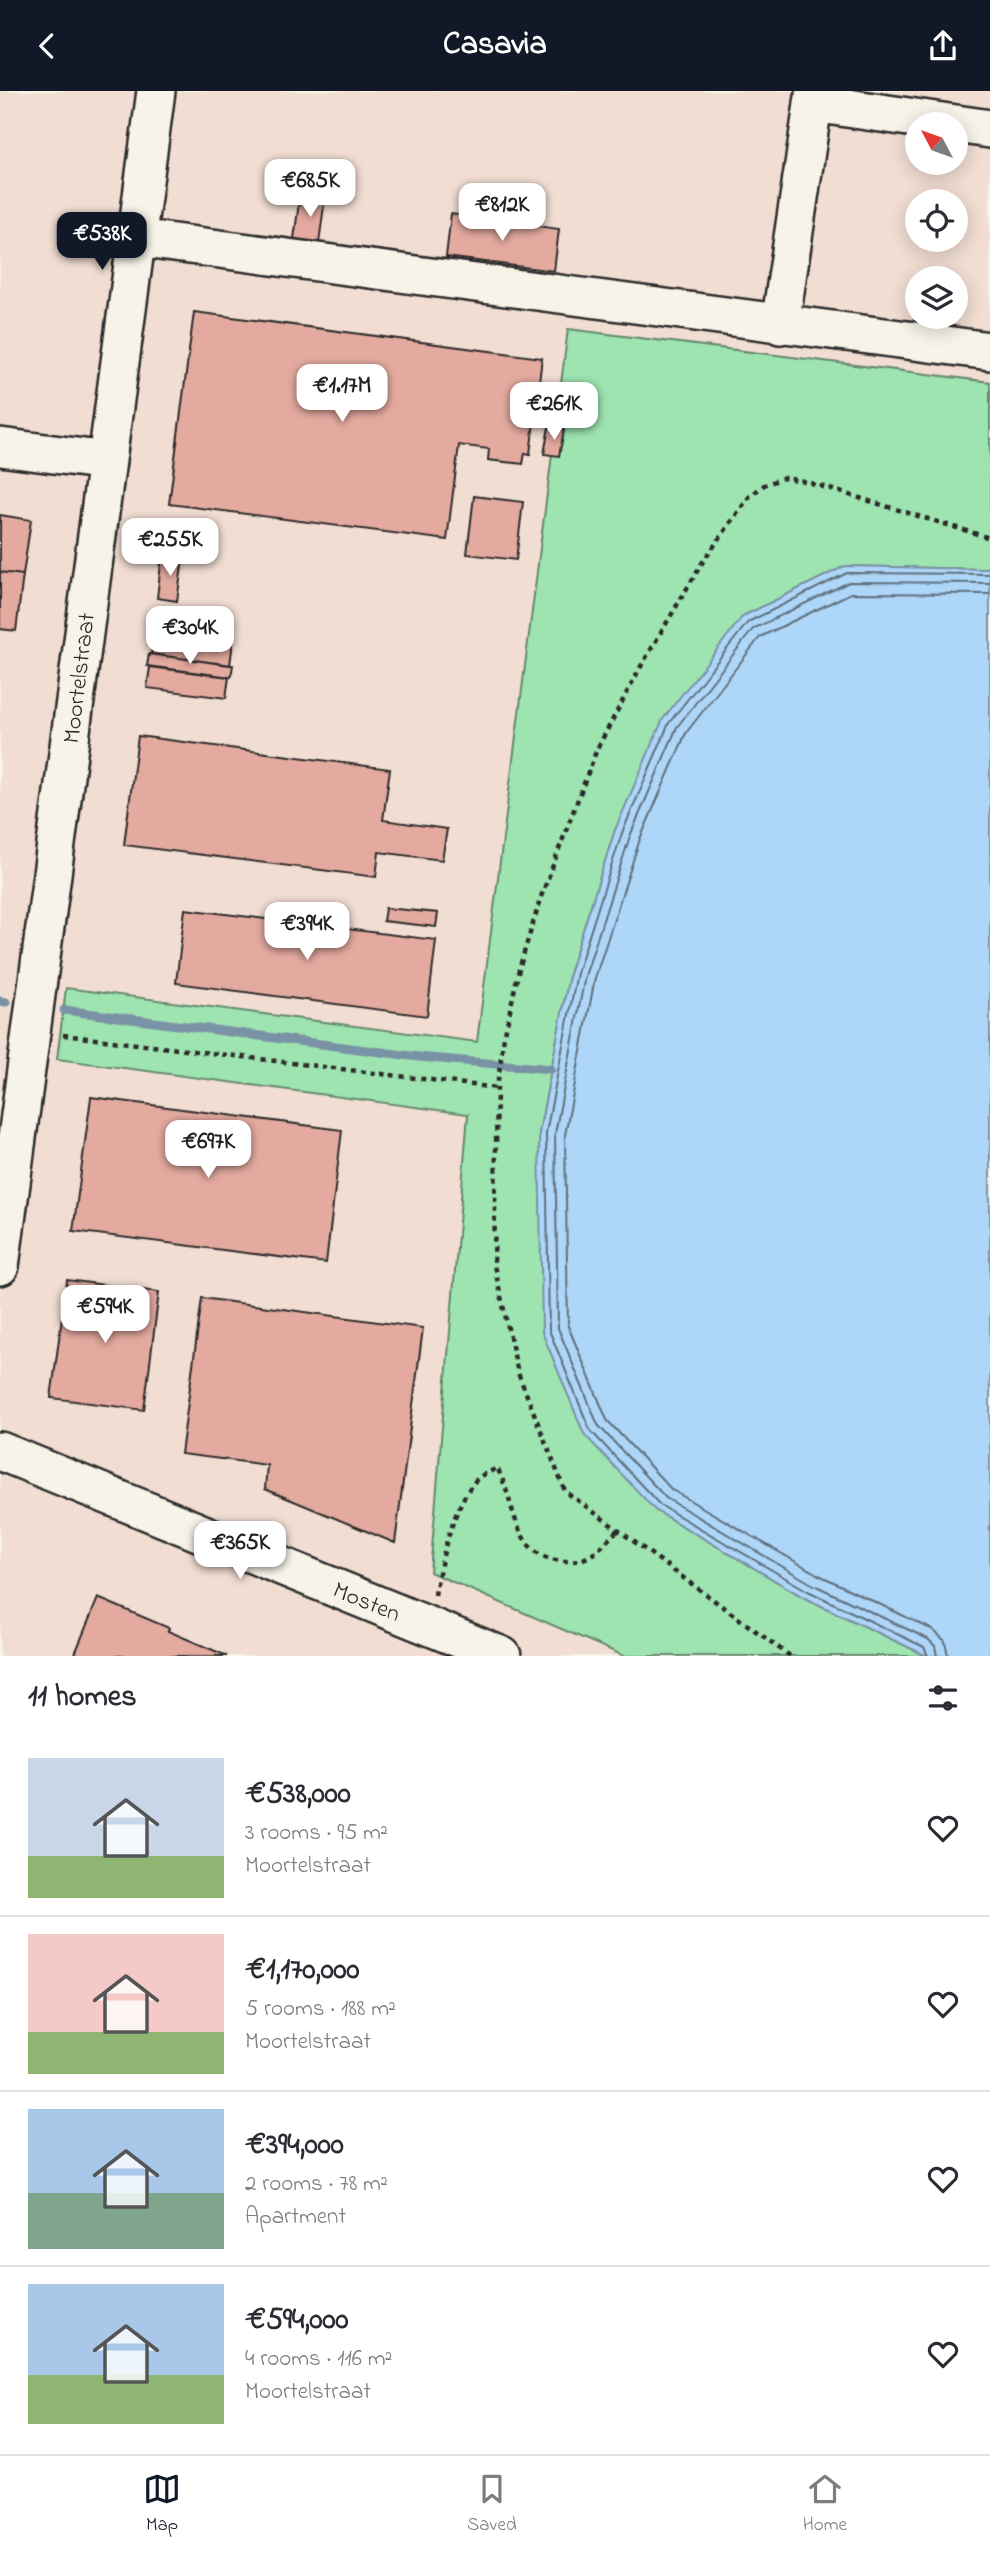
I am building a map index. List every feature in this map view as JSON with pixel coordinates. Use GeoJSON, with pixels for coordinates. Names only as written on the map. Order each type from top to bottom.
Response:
{"type":"FeatureCollection","features":[{"type":"Feature","properties":{"kind":"street","name":"Moortelstraat"},"geometry":{"type":"LineString","coordinates":[[0,1266],[156,91]]}},
{"type":"Feature","properties":{"kind":"street"},"geometry":{"type":"LineString","coordinates":[[780,325],[814,97],[990,129]]}},
{"type":"Feature","properties":{"kind":"street"},"geometry":{"type":"LineString","coordinates":[[136,238],[990,351]]}},
{"type":"Feature","properties":{"kind":"street"},"geometry":{"type":"LineString","coordinates":[[0,447],[107,461]]}},
{"type":"Feature","properties":{"kind":"street","name":"Mosten"},"geometry":{"type":"LineString","coordinates":[[0,1451],[502,1656]]}},
{"type":"Feature","properties":{"kind":"path"},"geometry":{"type":"LineString","coordinates":[[790,1656],[565,1491],[518,1373],[494,1265],[497,1088],[503,1042],[519,969],[542,894],[597,749],[640,668],[702,563],[749,497],[764,485],[783,478],[804,481],[990,538]]}},
{"type":"Feature","properties":{"kind":"path"},"geometry":{"type":"LineString","coordinates":[[32,1031],[497,1088]]}},
{"type":"Feature","properties":{"kind":"path"},"geometry":{"type":"LineString","coordinates":[[429,1626],[442,1557],[457,1512],[478,1478],[497,1468],[505,1481],[512,1511],[525,1542],[544,1558],[574,1562],[592,1557],[617,1531]]}},
{"type":"Feature","properties":{"kind":"shaded area"},"geometry":{"type":"Polygon","coordinates":[[[0,91],[990,91],[990,382],[568,330],[468,1114],[430,1572],[624,1656],[0,1656],[0,91]]]}},
{"type":"Feature","properties":{"kind":"green space"},"geometry":{"type":"Polygon","coordinates":[[[568,329],[990,382],[990,567],[845,566],[743,616],[615,830],[570,971],[539,1133],[655,1510],[805,1598],[927,1656],[624,1656],[430,1572],[468,1114],[57,1059],[66,988],[477,1042],[568,329]]]}},
{"type":"Feature","properties":{"kind":"water"},"geometry":{"type":"Polygon","coordinates":[[[845,566],[990,567],[990,1656],[927,1656],[805,1598],[655,1510],[584,1434],[542,1332],[539,1133],[570,971],[615,830],[663,719],[743,616],[845,566]]]}},
{"type":"Feature","properties":{"kind":"building"},"geometry":{"type":"Polygon","coordinates":[[[300,195],[325,198],[319,243],[294,239],[300,195]]]}},
{"type":"Feature","properties":{"kind":"building"},"geometry":{"type":"Polygon","coordinates":[[[451,214],[559,229],[554,271],[446,257],[451,214]]]}},
{"type":"Feature","properties":{"kind":"building"},"geometry":{"type":"Polygon","coordinates":[[[194,312],[542,358],[530,454],[525,453],[523,464],[488,460],[489,449],[459,445],[447,540],[169,504],[194,312]]]}},
{"type":"Feature","properties":{"kind":"building"},"geometry":{"type":"Polygon","coordinates":[[[549,427],[564,430],[559,456],[544,454],[549,427]]]}},
{"type":"Feature","properties":{"kind":"building"},"geometry":{"type":"Polygon","coordinates":[[[474,496],[523,502],[516,560],[467,554],[474,496]]]}},
{"type":"Feature","properties":{"kind":"building"},"geometry":{"type":"Polygon","coordinates":[[[0,515],[31,520],[23,575],[0,572],[0,515]]]}},
{"type":"Feature","properties":{"kind":"building"},"geometry":{"type":"Polygon","coordinates":[[[162,556],[183,559],[177,601],[157,598],[162,556]]]}},
{"type":"Feature","properties":{"kind":"building"},"geometry":{"type":"Polygon","coordinates":[[[0,572],[23,575],[16,631],[0,629],[0,572]]]}},
{"type":"Feature","properties":{"kind":"building"},"geometry":{"type":"Polygon","coordinates":[[[154,631],[233,641],[230,665],[151,654],[154,631]]]}},
{"type":"Feature","properties":{"kind":"building"},"geometry":{"type":"Polygon","coordinates":[[[149,654],[233,665],[231,677],[147,666],[149,654]]]}},
{"type":"Feature","properties":{"kind":"building"},"geometry":{"type":"Polygon","coordinates":[[[150,667],[229,677],[226,698],[147,688],[150,667]]]}},
{"type":"Feature","properties":{"kind":"building"},"geometry":{"type":"Polygon","coordinates":[[[138,736],[390,769],[383,820],[447,829],[442,860],[379,852],[376,877],[124,845],[138,736]]]}},
{"type":"Feature","properties":{"kind":"building"},"geometry":{"type":"Polygon","coordinates":[[[385,908],[438,913],[436,927],[383,921],[385,908]]]}},
{"type":"Feature","properties":{"kind":"building"},"geometry":{"type":"Polygon","coordinates":[[[185,909],[436,940],[427,1016],[176,983],[185,909]]]}},
{"type":"Feature","properties":{"kind":"building"},"geometry":{"type":"Polygon","coordinates":[[[91,1097],[342,1130],[326,1263],[73,1231],[91,1097]]]}},
{"type":"Feature","properties":{"kind":"building"},"geometry":{"type":"Polygon","coordinates":[[[67,1280],[159,1292],[144,1410],[51,1398],[67,1280]]]}},
{"type":"Feature","properties":{"kind":"building"},"geometry":{"type":"Polygon","coordinates":[[[202,1298],[423,1328],[395,1543],[265,1489],[267,1465],[181,1454],[202,1298]]]}},
{"type":"Feature","properties":{"kind":"building"},"geometry":{"type":"Polygon","coordinates":[[[98,1598],[169,1628],[168,1631],[227,1656],[74,1656],[98,1598]]]}},
{"type":"Feature","properties":{"kind":"waterway"},"geometry":{"type":"LineString","coordinates":[[0,1001],[6,1002]]}},
{"type":"Feature","properties":{"kind":"waterway"},"geometry":{"type":"LineString","coordinates":[[64,1010],[419,1057],[551,1069]]}}]}
